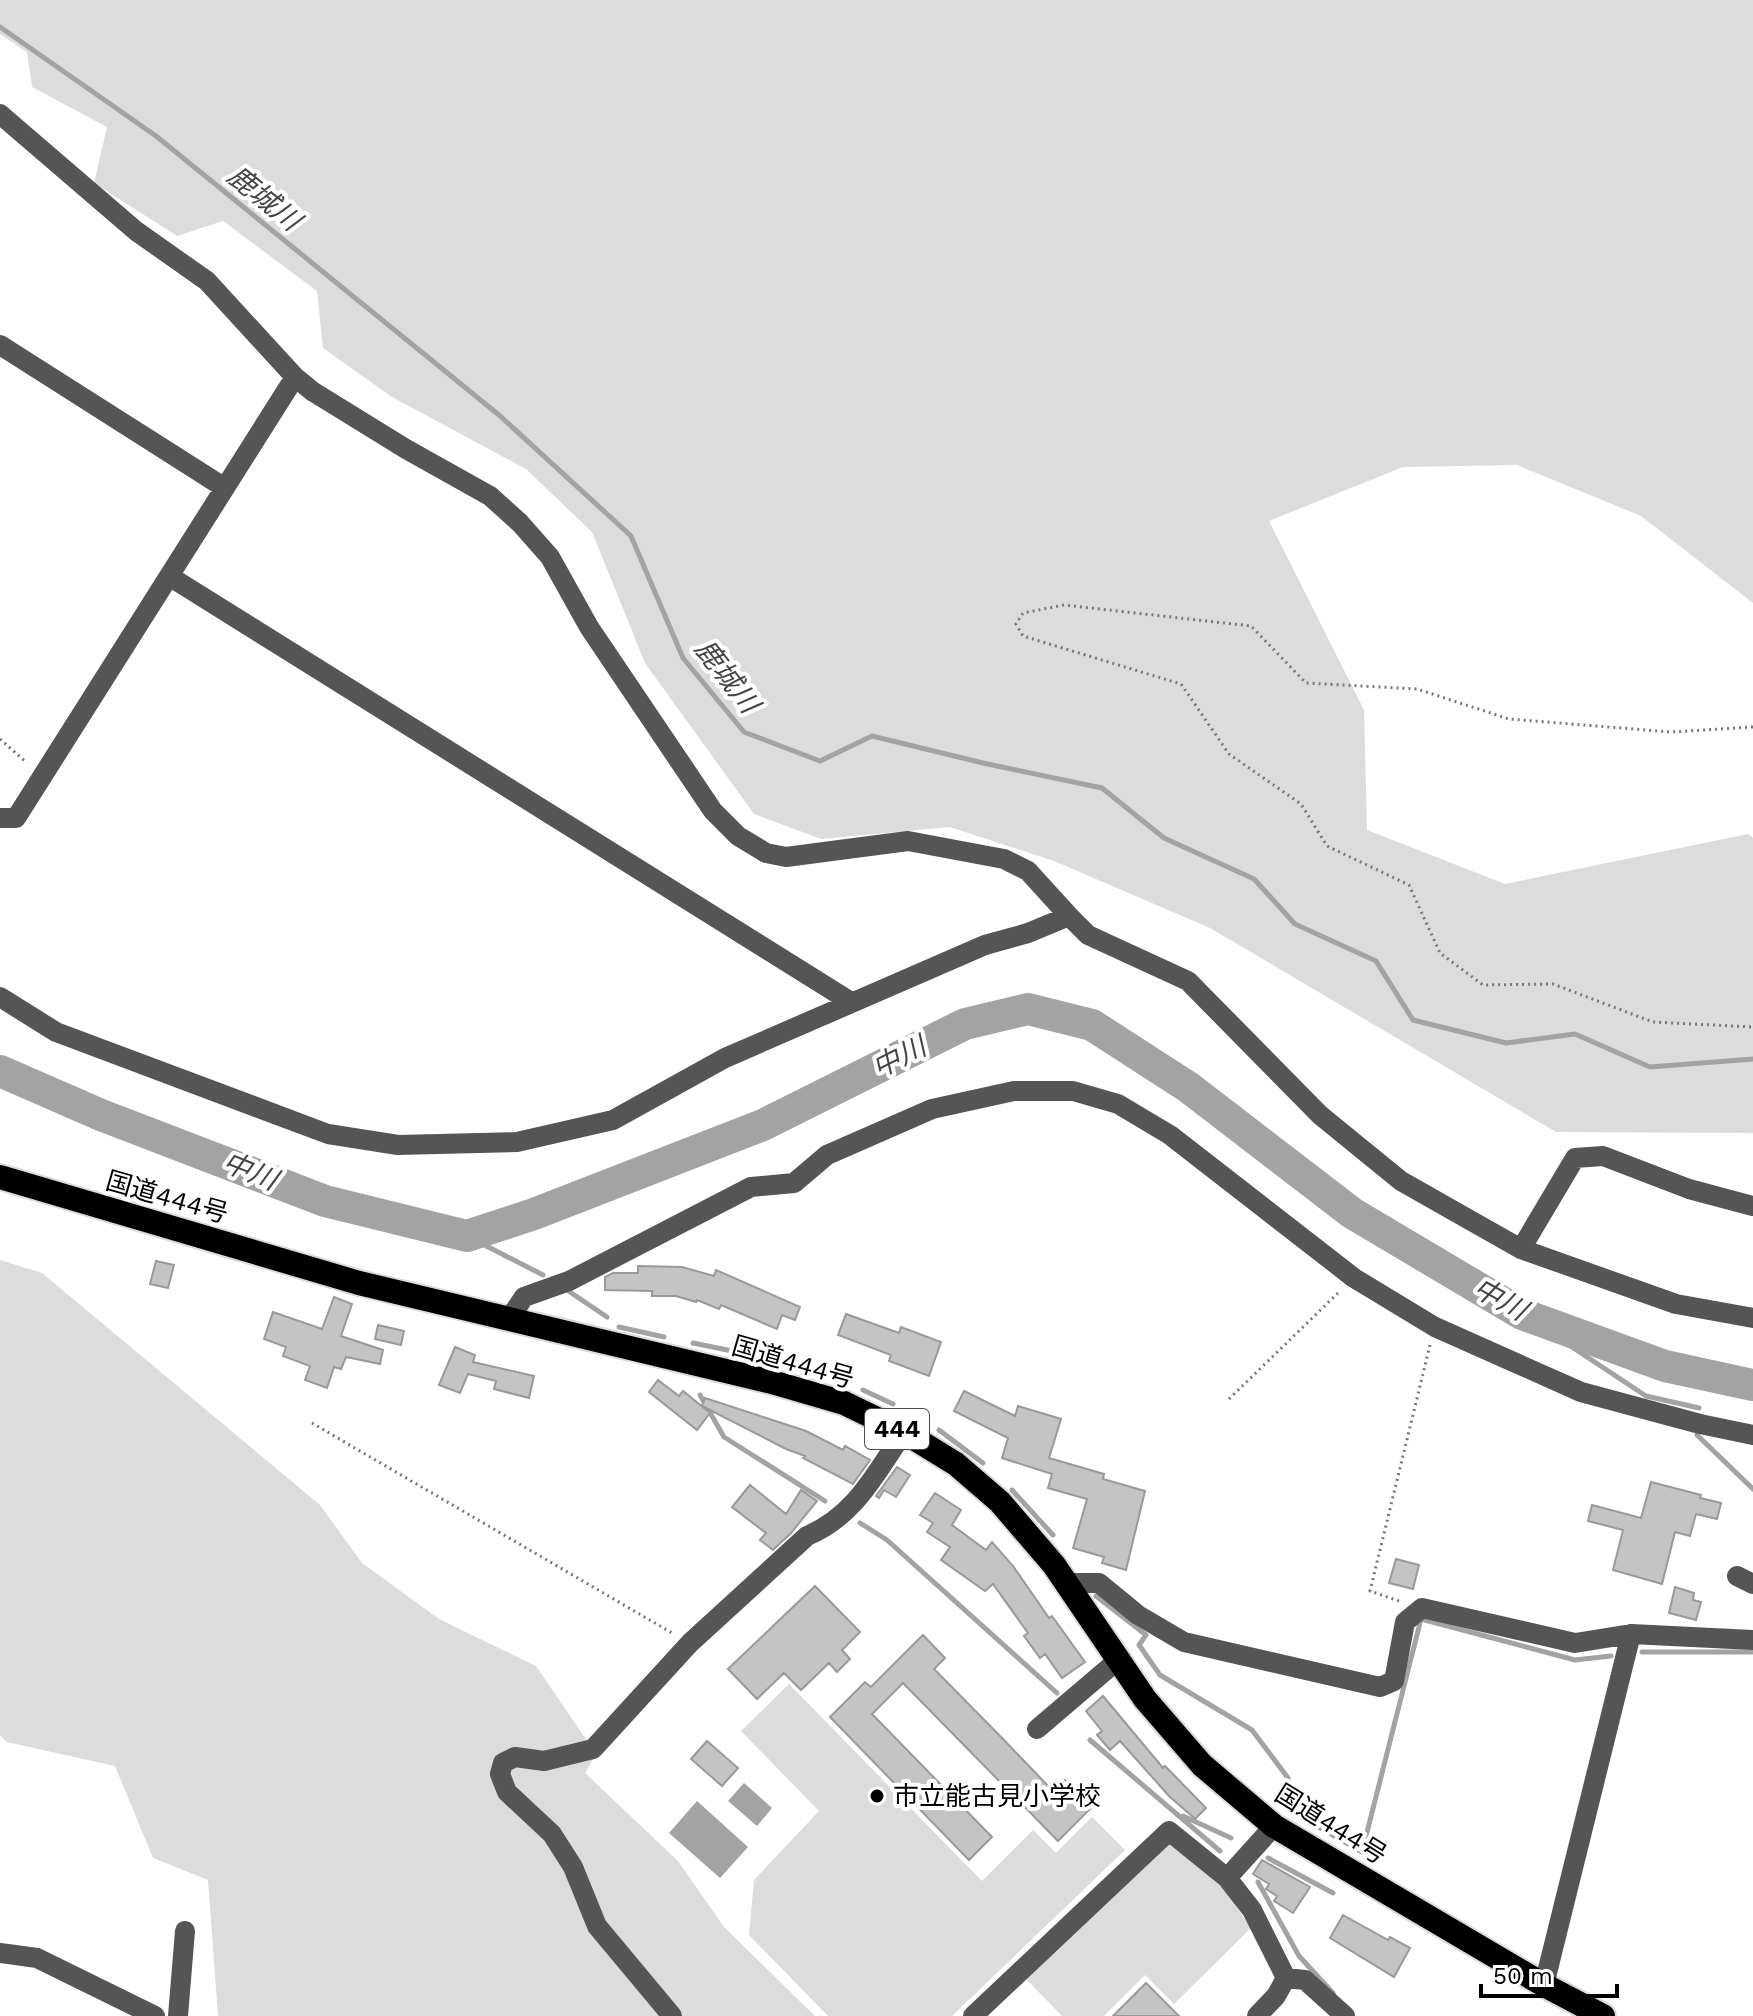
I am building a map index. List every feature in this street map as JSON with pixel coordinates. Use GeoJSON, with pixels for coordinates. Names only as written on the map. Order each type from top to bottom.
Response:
{"type":"FeatureCollection","features":[{"type":"Feature","properties":{"kind":"highway","name":"国道444号"},"geometry":{"type":"LineString","coordinates":[[0,1177],[359,1283],[772,1382],[844,1403],[904,1432],[956,1464],[1000,1502],[1066,1583],[1145,1699],[1202,1765],[1274,1826],[1544,1985],[1603,2016]]}},
{"type":"Feature","properties":{"kind":"street"},"geometry":{"type":"LineString","coordinates":[[0,114],[136,231],[207,281],[295,377],[406,449],[490,496],[520,523],[550,557],[589,627],[713,811],[738,836],[766,853],[786,857],[908,841],[1004,859],[1028,871],[1088,935],[1188,981],[1320,1115],[1401,1181],[1521,1249],[1676,1304],[1753,1318]]}},
{"type":"Feature","properties":{"kind":"street"},"geometry":{"type":"LineString","coordinates":[[0,345],[225,488]]}},
{"type":"Feature","properties":{"kind":"street"},"geometry":{"type":"LineString","coordinates":[[0,818],[16,818],[295,377]]}},
{"type":"Feature","properties":{"kind":"street"},"geometry":{"type":"LineString","coordinates":[[169,576],[851,1002]]}},
{"type":"Feature","properties":{"kind":"street"},"geometry":{"type":"LineString","coordinates":[[0,997],[56,1032],[328,1134],[398,1145],[517,1142],[613,1120],[725,1058],[985,945],[1028,933],[1069,916]]}},
{"type":"Feature","properties":{"kind":"street"},"geometry":{"type":"LineString","coordinates":[[509,1319],[524,1297],[569,1281],[751,1187],[794,1183],[827,1155],[932,1109],[1014,1091],[1073,1091],[1118,1104],[1170,1135],[1354,1278],[1435,1327],[1581,1392],[1753,1435]]}},
{"type":"Feature","properties":{"kind":"street"},"geometry":{"type":"LineString","coordinates":[[1521,1249],[1575,1158],[1603,1156],[1689,1189],[1753,1206]]}},
{"type":"Feature","properties":{"kind":"street"},"geometry":{"type":"LineString","coordinates":[[672,2016],[597,1926],[573,1867],[552,1834],[507,1792],[500,1774],[503,1763],[515,1757],[544,1761],[593,1749],[690,1643],[807,1536],[829,1527],[855,1503],[904,1432]]}},
{"type":"Feature","properties":{"kind":"street"},"geometry":{"type":"LineString","coordinates":[[1066,1583],[1099,1583],[1138,1615],[1184,1642],[1380,1687],[1394,1681],[1405,1622],[1422,1608],[1575,1643],[1631,1634],[1753,1640]]}},
{"type":"Feature","properties":{"kind":"street"},"geometry":{"type":"LineString","coordinates":[[1544,1985],[1631,1634]]}},
{"type":"Feature","properties":{"kind":"street"},"geometry":{"type":"LineString","coordinates":[[1037,1729],[1118,1660]]}},
{"type":"Feature","properties":{"kind":"street"},"geometry":{"type":"LineString","coordinates":[[1227,1878],[1274,1826]]}},
{"type":"Feature","properties":{"kind":"street"},"geometry":{"type":"LineString","coordinates":[[973,2016],[1169,1831],[1227,1878],[1252,1910],[1286,1978]]}},
{"type":"Feature","properties":{"kind":"street"},"geometry":{"type":"LineString","coordinates":[[178,2016],[185,1931]]}},
{"type":"Feature","properties":{"kind":"street"},"geometry":{"type":"LineString","coordinates":[[0,1953],[37,1958],[155,2016]]}},
{"type":"Feature","properties":{"kind":"street"},"geometry":{"type":"LineString","coordinates":[[1257,2016],[1276,1996],[1286,1978]]}},
{"type":"Feature","properties":{"kind":"street"},"geometry":{"type":"LineString","coordinates":[[1286,1978],[1305,1980],[1345,2016]]}},
{"type":"Feature","properties":{"kind":"path"},"geometry":{"type":"LineString","coordinates":[[1753,727],[1671,732],[1509,719],[1417,689],[1306,683],[1251,626],[1064,605],[1023,613],[1016,624],[1023,636],[1181,684],[1229,754],[1301,804],[1327,846],[1409,885],[1440,953],[1483,985],[1553,984],[1653,1022],[1753,1027]]}},
{"type":"Feature","properties":{"kind":"path"},"geometry":{"type":"LineString","coordinates":[[0,739],[42,778]]}},
{"type":"Feature","properties":{"kind":"path"},"geometry":{"type":"LineString","coordinates":[[1229,1399],[1354,1278]]}},
{"type":"Feature","properties":{"kind":"path"},"geometry":{"type":"LineString","coordinates":[[1422,1608],[1370,1591],[1435,1327]]}},
{"type":"Feature","properties":{"kind":"path"},"geometry":{"type":"LineString","coordinates":[[312,1423],[690,1643]]}},
{"type":"Feature","properties":{"kind":"shaded area"},"geometry":{"type":"Polygon","coordinates":[[[0,0],[1753,0],[1753,603],[1641,516],[1517,465],[1403,467],[1269,521],[1364,710],[1367,830],[1505,884],[1748,834],[1753,838],[1753,1133],[1556,1132],[1210,928],[1054,861],[950,827],[821,839],[754,814],[645,663],[592,532],[526,469],[392,397],[323,348],[317,291],[223,221],[177,236],[94,183],[107,127],[32,87],[27,52],[0,34],[0,0]]]}},
{"type":"Feature","properties":{"kind":"shaded area"},"geometry":{"type":"Polygon","coordinates":[[[0,1260],[42,1273],[320,1505],[362,1563],[439,1619],[536,1666],[596,1754],[585,1773],[678,1861],[724,1927],[815,2016],[218,2016],[208,1880],[153,1858],[115,1766],[7,1742],[0,1735],[0,1260]]]}},
{"type":"Feature","properties":{"kind":"shaded area"},"geometry":{"type":"Polygon","coordinates":[[[789,1684],[982,1881],[1033,1830],[1056,1853],[1092,1817],[1125,1850],[952,2016],[828,2016],[749,1935],[754,1880],[819,1811],[741,1731],[789,1684]]]}},
{"type":"Feature","properties":{"kind":"shaded area"},"geometry":{"type":"Polygon","coordinates":[[[744,1783],[772,1808],[757,1826],[728,1801],[744,1783]]]}},
{"type":"Feature","properties":{"kind":"shaded area"},"geometry":{"type":"Polygon","coordinates":[[[697,1801],[748,1847],[720,1878],[669,1833],[697,1801]]]}},
{"type":"Feature","properties":{"kind":"shaded area"},"geometry":{"type":"Polygon","coordinates":[[[1169,1840],[1226,1891],[1251,1928],[1174,2004],[1145,1975],[1104,2016],[1062,2016],[1023,1976],[1169,1840]]]}},
{"type":"Feature","properties":{"kind":"building"},"geometry":{"type":"Polygon","coordinates":[[[156,1261],[174,1265],[168,1288],[150,1284],[156,1261]]]}},
{"type":"Feature","properties":{"kind":"building"},"geometry":{"type":"Polygon","coordinates":[[[638,1266],[682,1267],[714,1276],[716,1270],[800,1307],[795,1320],[782,1315],[777,1329],[721,1305],[719,1309],[697,1300],[652,1296],[652,1291],[605,1290],[605,1277],[613,1273],[638,1273],[638,1266]]]}},
{"type":"Feature","properties":{"kind":"building"},"geometry":{"type":"Polygon","coordinates":[[[334,1297],[352,1304],[341,1336],[383,1350],[380,1364],[346,1357],[341,1369],[334,1367],[327,1388],[305,1380],[310,1366],[283,1356],[286,1347],[264,1339],[273,1312],[322,1329],[334,1297]]]}},
{"type":"Feature","properties":{"kind":"building"},"geometry":{"type":"Polygon","coordinates":[[[846,1314],[899,1333],[901,1327],[941,1342],[929,1376],[889,1361],[891,1355],[838,1335],[846,1314]]]}},
{"type":"Feature","properties":{"kind":"building"},"geometry":{"type":"Polygon","coordinates":[[[378,1325],[404,1331],[401,1345],[375,1339],[378,1325]]]}},
{"type":"Feature","properties":{"kind":"building"},"geometry":{"type":"Polygon","coordinates":[[[455,1347],[475,1355],[473,1362],[534,1376],[529,1398],[494,1389],[496,1381],[468,1374],[460,1393],[439,1385],[455,1347]]]}},
{"type":"Feature","properties":{"kind":"building"},"geometry":{"type":"Polygon","coordinates":[[[658,1380],[679,1396],[683,1391],[710,1413],[697,1430],[649,1392],[658,1380]]]}},
{"type":"Feature","properties":{"kind":"building"},"geometry":{"type":"Polygon","coordinates":[[[964,1391],[1015,1416],[1018,1406],[1061,1419],[1049,1458],[1104,1474],[1103,1479],[1145,1491],[1126,1570],[1102,1563],[1104,1557],[1073,1548],[1087,1499],[1048,1488],[1052,1474],[1002,1458],[1008,1438],[954,1411],[964,1391]]]}},
{"type":"Feature","properties":{"kind":"building"},"geometry":{"type":"Polygon","coordinates":[[[705,1398],[806,1431],[843,1450],[845,1446],[870,1460],[853,1484],[803,1458],[805,1456],[702,1406],[705,1398]]]}},
{"type":"Feature","properties":{"kind":"building"},"geometry":{"type":"Polygon","coordinates":[[[897,1467],[910,1475],[896,1497],[884,1490],[879,1498],[876,1496],[897,1467]]]}},
{"type":"Feature","properties":{"kind":"building"},"geometry":{"type":"Polygon","coordinates":[[[1651,1482],[1721,1503],[1717,1519],[1696,1514],[1690,1536],[1675,1532],[1662,1584],[1613,1570],[1623,1530],[1588,1521],[1592,1505],[1641,1518],[1651,1482]]]}},
{"type":"Feature","properties":{"kind":"building"},"geometry":{"type":"Polygon","coordinates":[[[750,1485],[786,1514],[801,1490],[817,1501],[773,1550],[760,1540],[766,1533],[732,1507],[750,1485]]]}},
{"type":"Feature","properties":{"kind":"building"},"geometry":{"type":"Polygon","coordinates":[[[935,1493],[961,1510],[952,1525],[986,1550],[992,1542],[1085,1662],[1062,1678],[1045,1654],[1040,1658],[1024,1636],[1028,1633],[993,1584],[985,1591],[941,1560],[950,1547],[927,1532],[933,1523],[920,1515],[935,1493]]]}},
{"type":"Feature","properties":{"kind":"building"},"geometry":{"type":"Polygon","coordinates":[[[1396,1559],[1419,1565],[1413,1589],[1389,1583],[1396,1559]]]}},
{"type":"Feature","properties":{"kind":"building"},"geometry":{"type":"Polygon","coordinates":[[[815,1586],[860,1632],[842,1650],[850,1659],[837,1672],[829,1663],[801,1690],[784,1673],[757,1699],[728,1669],[815,1586]]]}},
{"type":"Feature","properties":{"kind":"building"},"geometry":{"type":"Polygon","coordinates":[[[1675,1587],[1694,1593],[1693,1600],[1701,1602],[1696,1620],[1669,1613],[1675,1587]]]}},
{"type":"Feature","properties":{"kind":"building"},"geometry":{"type":"Polygon","coordinates":[[[923,1635],[945,1658],[934,1669],[1051,1789],[1065,1780],[1091,1808],[1058,1841],[903,1683],[872,1714],[992,1837],[969,1860],[830,1717],[865,1682],[871,1687],[923,1635]]]}},
{"type":"Feature","properties":{"kind":"building"},"geometry":{"type":"Polygon","coordinates":[[[1103,1696],[1163,1768],[1165,1766],[1206,1808],[1195,1819],[1169,1796],[1120,1741],[1110,1750],[1097,1735],[1102,1731],[1086,1711],[1103,1696]]]}},
{"type":"Feature","properties":{"kind":"building"},"geometry":{"type":"Polygon","coordinates":[[[707,1741],[738,1768],[722,1786],[691,1759],[707,1741]]]}},
{"type":"Feature","properties":{"kind":"building"},"geometry":{"type":"Polygon","coordinates":[[[1262,1860],[1310,1887],[1293,1913],[1274,1901],[1277,1896],[1266,1889],[1269,1884],[1253,1874],[1262,1860]]]}},
{"type":"Feature","properties":{"kind":"building"},"geometry":{"type":"Polygon","coordinates":[[[1343,1915],[1388,1940],[1390,1937],[1410,1948],[1394,1977],[1330,1938],[1343,1915]]]}},
{"type":"Feature","properties":{"kind":"building"},"geometry":{"type":"Polygon","coordinates":[[[1146,1983],[1179,2016],[1113,2016],[1146,1983]]]}},
{"type":"Feature","properties":{"kind":"waterway","name":"鹿城川"},"geometry":{"type":"LineString","coordinates":[[0,27],[156,136],[499,415],[631,536],[683,658],[744,732],[820,761],[872,736],[1102,788],[1164,838],[1254,879],[1295,924],[1376,961],[1413,1020],[1506,1043],[1575,1034],[1650,1067],[1753,1059]]}},
{"type":"Feature","properties":{"kind":"waterway","name":"中川"},"geometry":{"type":"LineString","coordinates":[[0,1071],[101,1115],[325,1201],[467,1236],[534,1214],[763,1125],[965,1024],[1028,1009],[1092,1025],[1188,1087],[1352,1213],[1522,1314],[1665,1366],[1753,1385]]}},
{"type":"Feature","properties":{"kind":"waterway","name":"中川"},"geometry":{"type":"LineString","coordinates":[[0,1078],[4,1074]]}},
{"type":"Feature","properties":{"kind":"waterway"},"geometry":{"type":"LineString","coordinates":[[467,1236],[543,1275]]}},
{"type":"Feature","properties":{"kind":"waterway"},"geometry":{"type":"LineString","coordinates":[[567,1290],[607,1317]]}},
{"type":"Feature","properties":{"kind":"waterway"},"geometry":{"type":"LineString","coordinates":[[1522,1314],[1646,1396],[1699,1408]]}},
{"type":"Feature","properties":{"kind":"waterway"},"geometry":{"type":"LineString","coordinates":[[619,1327],[664,1337]]}},
{"type":"Feature","properties":{"kind":"waterway"},"geometry":{"type":"LineString","coordinates":[[693,1343],[742,1353]]}},
{"type":"Feature","properties":{"kind":"waterway"},"geometry":{"type":"LineString","coordinates":[[772,1360],[841,1381]]}},
{"type":"Feature","properties":{"kind":"waterway"},"geometry":{"type":"LineString","coordinates":[[863,1390],[893,1404]]}},
{"type":"Feature","properties":{"kind":"waterway"},"geometry":{"type":"LineString","coordinates":[[700,1395],[724,1437],[825,1501]]}},
{"type":"Feature","properties":{"kind":"waterway"},"geometry":{"type":"LineString","coordinates":[[939,1430],[983,1463]]}},
{"type":"Feature","properties":{"kind":"waterway"},"geometry":{"type":"LineString","coordinates":[[1697,1435],[1753,1489]]}},
{"type":"Feature","properties":{"kind":"waterway"},"geometry":{"type":"LineString","coordinates":[[1012,1490],[1053,1535]]}},
{"type":"Feature","properties":{"kind":"waterway"},"geometry":{"type":"LineString","coordinates":[[860,1523],[887,1540],[1057,1693]]}},
{"type":"Feature","properties":{"kind":"waterway"},"geometry":{"type":"LineString","coordinates":[[1096,1596],[1146,1635],[1139,1645],[1160,1675],[1252,1730],[1288,1778],[1286,1808],[1362,1852],[1421,1619],[1575,1660],[1611,1656]]}},
{"type":"Feature","properties":{"kind":"waterway"},"geometry":{"type":"LineString","coordinates":[[1642,1652],[1753,1652]]}},
{"type":"Feature","properties":{"kind":"waterway"},"geometry":{"type":"LineString","coordinates":[[1090,1740],[1220,1851]]}},
{"type":"Feature","properties":{"kind":"waterway"},"geometry":{"type":"LineString","coordinates":[[1183,1816],[1231,1838]]}},
{"type":"Feature","properties":{"kind":"waterway"},"geometry":{"type":"LineString","coordinates":[[1268,1858],[1333,1893]]}},
{"type":"Feature","properties":{"kind":"waterway"},"geometry":{"type":"LineString","coordinates":[[1258,1882],[1299,1956],[1333,1993]]}},
{"type":"Feature","properties":{"kind":"place","name":"市立能古見小学校"},"geometry":{"type":"Point","coordinates":[877,1796]}}]}
